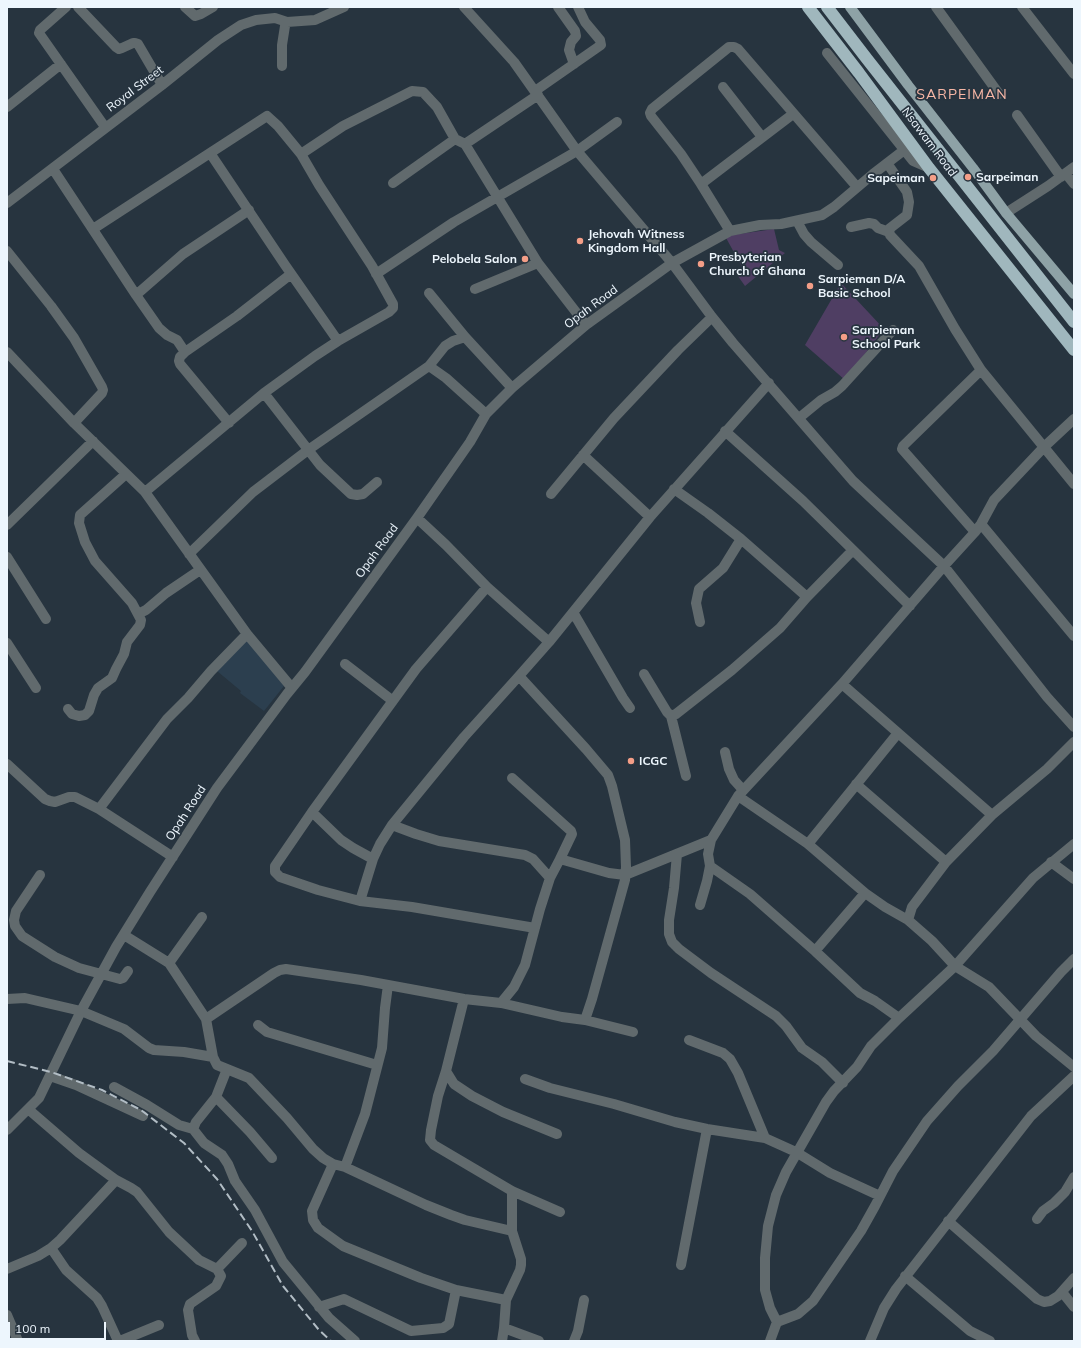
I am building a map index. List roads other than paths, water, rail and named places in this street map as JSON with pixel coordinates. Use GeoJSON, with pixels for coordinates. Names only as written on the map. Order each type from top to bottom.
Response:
{"type":"FeatureCollection","features":[{"type":"Feature","properties":{"kind":"highway","name":"Nsawam Road"},"geometry":{"type":"LineString","coordinates":[[808,7],[859,73],[909,147],[929,168],[1074,350]]}},
{"type":"Feature","properties":{"kind":"highway","name":"Nsawam Road"},"geometry":{"type":"LineString","coordinates":[[827,7],[1074,322]]}},
{"type":"Feature","properties":{"kind":"main road"},"geometry":{"type":"LineString","coordinates":[[850,7],[1006,213],[1074,294]]}},
{"type":"Feature","properties":{"kind":"street"},"geometry":{"type":"LineString","coordinates":[[66,7],[40,30],[39,33],[105,128]]}},
{"type":"Feature","properties":{"kind":"street"},"geometry":{"type":"LineString","coordinates":[[78,7],[118,49],[133,43],[138,44],[162,86]]}},
{"type":"Feature","properties":{"kind":"street"},"geometry":{"type":"LineString","coordinates":[[185,7],[195,16],[213,7]]}},
{"type":"Feature","properties":{"kind":"street","name":"Royal Street"},"geometry":{"type":"LineString","coordinates":[[7,203],[162,86],[218,40],[241,25],[256,20],[275,18],[287,22],[315,20],[344,7]]}},
{"type":"Feature","properties":{"kind":"street"},"geometry":{"type":"LineString","coordinates":[[464,7],[514,62],[578,151],[672,263],[712,317],[853,481],[944,566],[1047,697],[1074,727]]}},
{"type":"Feature","properties":{"kind":"street"},"geometry":{"type":"LineString","coordinates":[[558,7],[575,31],[576,36]]}},
{"type":"Feature","properties":{"kind":"street"},"geometry":{"type":"LineString","coordinates":[[465,144],[601,45],[600,40],[585,22],[578,7]]}},
{"type":"Feature","properties":{"kind":"street"},"geometry":{"type":"LineString","coordinates":[[936,7],[999,94]]}},
{"type":"Feature","properties":{"kind":"street"},"geometry":{"type":"LineString","coordinates":[[1022,7],[1074,74]]}},
{"type":"Feature","properties":{"kind":"street"},"geometry":{"type":"LineString","coordinates":[[282,66],[282,45],[287,22]]}},
{"type":"Feature","properties":{"kind":"street"},"geometry":{"type":"LineString","coordinates":[[574,64],[569,50],[571,42],[585,22]]}},
{"type":"Feature","properties":{"kind":"street"},"geometry":{"type":"LineString","coordinates":[[730,231],[681,154],[650,113],[652,109],[729,47],[738,49],[857,187]]}},
{"type":"Feature","properties":{"kind":"street"},"geometry":{"type":"LineString","coordinates":[[827,53],[909,147]]}},
{"type":"Feature","properties":{"kind":"street"},"geometry":{"type":"LineString","coordinates":[[7,107],[61,64]]}},
{"type":"Feature","properties":{"kind":"street"},"geometry":{"type":"LineString","coordinates":[[723,88],[762,138]]}},
{"type":"Feature","properties":{"kind":"street"},"geometry":{"type":"LineString","coordinates":[[301,154],[343,126],[412,91],[423,92],[437,107],[455,139],[465,144],[538,263],[586,325]]}},
{"type":"Feature","properties":{"kind":"street"},"geometry":{"type":"LineString","coordinates":[[701,184],[793,114]]}},
{"type":"Feature","properties":{"kind":"street"},"geometry":{"type":"LineString","coordinates":[[1017,115],[1067,173],[1074,184]]}},
{"type":"Feature","properties":{"kind":"street"},"geometry":{"type":"LineString","coordinates":[[94,229],[268,116],[301,154],[393,304],[393,308],[389,312],[338,341],[264,393],[145,492]]}},
{"type":"Feature","properties":{"kind":"street"},"geometry":{"type":"LineString","coordinates":[[376,274],[454,222],[578,151],[617,122]]}},
{"type":"Feature","properties":{"kind":"street"},"geometry":{"type":"LineString","coordinates":[[393,183],[455,139]]}},
{"type":"Feature","properties":{"kind":"street","name":"Opah Road"},"geometry":{"type":"LineString","coordinates":[[7,1130],[39,1098],[81,1011],[101,975],[124,935],[217,788],[305,672],[418,518],[470,442],[486,414],[512,388],[586,325],[672,263],[730,231],[760,225],[781,224],[822,214],[834,207],[887,163],[909,147]]}},
{"type":"Feature","properties":{"kind":"street"},"geometry":{"type":"LineString","coordinates":[[210,153],[338,341]]}},
{"type":"Feature","properties":{"kind":"street"},"geometry":{"type":"LineString","coordinates":[[887,163],[907,192],[909,202],[907,215],[889,229],[889,232]]}},
{"type":"Feature","properties":{"kind":"street"},"geometry":{"type":"LineString","coordinates":[[53,169],[159,328],[167,335],[177,340],[185,352]]}},
{"type":"Feature","properties":{"kind":"street"},"geometry":{"type":"LineString","coordinates":[[1006,213],[1067,173]]}},
{"type":"Feature","properties":{"kind":"street"},"geometry":{"type":"LineString","coordinates":[[136,294],[184,254],[248,210]]}},
{"type":"Feature","properties":{"kind":"street"},"geometry":{"type":"LineString","coordinates":[[797,221],[804,234],[811,242],[838,266]]}},
{"type":"Feature","properties":{"kind":"street"},"geometry":{"type":"LineString","coordinates":[[851,227],[869,223],[889,232],[890,235],[919,266],[955,329],[981,370],[1074,484]]}},
{"type":"Feature","properties":{"kind":"street"},"geometry":{"type":"LineString","coordinates":[[7,252],[52,306],[74,338],[102,387],[102,393],[74,423]]}},
{"type":"Feature","properties":{"kind":"street"},"geometry":{"type":"LineString","coordinates":[[475,290],[538,263]]}},
{"type":"Feature","properties":{"kind":"street"},"geometry":{"type":"LineString","coordinates":[[229,423],[180,364],[180,357],[237,316],[291,274]]}},
{"type":"Feature","properties":{"kind":"street"},"geometry":{"type":"LineString","coordinates":[[430,293],[465,337],[512,388]]}},
{"type":"Feature","properties":{"kind":"street"},"geometry":{"type":"LineString","coordinates":[[552,494],[614,418],[645,384],[712,317]]}},
{"type":"Feature","properties":{"kind":"street"},"geometry":{"type":"LineString","coordinates":[[798,418],[820,400],[835,392],[842,386],[893,330]]}},
{"type":"Feature","properties":{"kind":"street"},"geometry":{"type":"LineString","coordinates":[[189,554],[253,492],[308,450],[429,366],[445,346],[453,341],[465,337]]}},
{"type":"Feature","properties":{"kind":"street"},"geometry":{"type":"LineString","coordinates":[[7,352],[74,423],[145,492],[247,634],[292,688]]}},
{"type":"Feature","properties":{"kind":"street"},"geometry":{"type":"LineString","coordinates":[[429,366],[446,378],[486,414]]}},
{"type":"Feature","properties":{"kind":"street"},"geometry":{"type":"LineString","coordinates":[[981,370],[902,449],[946,501],[978,528],[1074,636]]}},
{"type":"Feature","properties":{"kind":"street"},"geometry":{"type":"LineString","coordinates":[[360,901],[373,859],[380,844],[392,826],[464,737],[549,642],[650,517],[769,383]]}},
{"type":"Feature","properties":{"kind":"street"},"geometry":{"type":"LineString","coordinates":[[264,393],[320,465],[351,494],[363,494],[377,482]]}},
{"type":"Feature","properties":{"kind":"street"},"geometry":{"type":"LineString","coordinates":[[700,905],[710,866],[708,854],[711,840],[741,793],[842,684],[978,528],[994,500],[1044,447],[1074,419]]}},
{"type":"Feature","properties":{"kind":"street"},"geometry":{"type":"LineString","coordinates":[[725,431],[803,501],[852,551],[910,606]]}},
{"type":"Feature","properties":{"kind":"street"},"geometry":{"type":"LineString","coordinates":[[7,526],[93,440]]}},
{"type":"Feature","properties":{"kind":"street"},"geometry":{"type":"LineString","coordinates":[[583,455],[650,517]]}},
{"type":"Feature","properties":{"kind":"street"},"geometry":{"type":"LineString","coordinates":[[68,709],[72,714],[79,716],[85,715],[89,712],[94,695],[98,688],[112,678],[124,654],[127,642],[140,625],[141,620],[132,603],[95,562],[85,542],[79,522],[80,515],[126,474]]}},
{"type":"Feature","properties":{"kind":"street"},"geometry":{"type":"LineString","coordinates":[[674,489],[708,513],[807,597]]}},
{"type":"Feature","properties":{"kind":"street"},"geometry":{"type":"LineString","coordinates":[[418,518],[487,587],[549,642]]}},
{"type":"Feature","properties":{"kind":"street"},"geometry":{"type":"LineString","coordinates":[[700,622],[696,603],[699,589],[723,568],[740,539]]}},
{"type":"Feature","properties":{"kind":"street"},"geometry":{"type":"LineString","coordinates":[[671,716],[676,714],[732,670],[780,628],[807,597],[852,551]]}},
{"type":"Feature","properties":{"kind":"street"},"geometry":{"type":"LineString","coordinates":[[7,557],[46,619]]}},
{"type":"Feature","properties":{"kind":"street"},"geometry":{"type":"LineString","coordinates":[[138,614],[146,610],[200,570]]}},
{"type":"Feature","properties":{"kind":"street"},"geometry":{"type":"LineString","coordinates":[[487,587],[416,669],[312,812],[275,866],[275,872],[280,877],[312,888],[360,901],[426,909],[535,928]]}},
{"type":"Feature","properties":{"kind":"street"},"geometry":{"type":"LineString","coordinates":[[573,612],[630,708]]}},
{"type":"Feature","properties":{"kind":"street"},"geometry":{"type":"LineString","coordinates":[[99,809],[167,718],[188,698],[211,671],[247,634]]}},
{"type":"Feature","properties":{"kind":"street"},"geometry":{"type":"LineString","coordinates":[[7,643],[36,688]]}},
{"type":"Feature","properties":{"kind":"street"},"geometry":{"type":"LineString","coordinates":[[345,664],[393,701]]}},
{"type":"Feature","properties":{"kind":"street"},"geometry":{"type":"LineString","coordinates":[[644,674],[667,712],[671,716],[686,776]]}},
{"type":"Feature","properties":{"kind":"street"},"geometry":{"type":"LineString","coordinates":[[519,676],[608,775],[625,840],[625,875],[585,1020]]}},
{"type":"Feature","properties":{"kind":"street"},"geometry":{"type":"LineString","coordinates":[[842,684],[992,815]]}},
{"type":"Feature","properties":{"kind":"street"},"geometry":{"type":"LineString","coordinates":[[808,844],[898,733]]}},
{"type":"Feature","properties":{"kind":"street"},"geometry":{"type":"LineString","coordinates":[[908,920],[912,907],[946,862],[992,815],[1047,769],[1074,742]]}},
{"type":"Feature","properties":{"kind":"street"},"geometry":{"type":"LineString","coordinates":[[724,752],[729,769],[741,793],[808,844],[884,908],[908,920],[932,941],[955,966],[989,987],[1036,1036],[1074,1067]]}},
{"type":"Feature","properties":{"kind":"street"},"geometry":{"type":"LineString","coordinates":[[7,764],[45,799],[55,802],[68,797],[75,798],[99,809],[173,857]]}},
{"type":"Feature","properties":{"kind":"street"},"geometry":{"type":"LineString","coordinates":[[501,1003],[514,987],[525,965],[550,878],[572,834],[571,831],[512,778]]}},
{"type":"Feature","properties":{"kind":"street"},"geometry":{"type":"LineString","coordinates":[[856,784],[946,862]]}},
{"type":"Feature","properties":{"kind":"street"},"geometry":{"type":"LineString","coordinates":[[312,812],[342,840],[373,859]]}},
{"type":"Feature","properties":{"kind":"street"},"geometry":{"type":"LineString","coordinates":[[392,826],[439,841],[519,853],[533,859],[550,878]]}},
{"type":"Feature","properties":{"kind":"street"},"geometry":{"type":"LineString","coordinates":[[560,859],[609,874],[625,875],[711,840]]}},
{"type":"Feature","properties":{"kind":"street"},"geometry":{"type":"LineString","coordinates":[[770,1341],[777,1322],[770,1308],[765,1290],[765,1258],[768,1226],[776,1195],[786,1172],[796,1152],[826,1102],[857,1067],[871,1046],[955,966],[1033,878],[1074,844]]}},
{"type":"Feature","properties":{"kind":"street"},"geometry":{"type":"LineString","coordinates":[[677,854],[674,888],[668,920],[669,934],[672,942],[679,949],[712,973],[776,1016],[786,1026],[802,1048],[822,1062],[843,1083]]}},
{"type":"Feature","properties":{"kind":"street"},"geometry":{"type":"LineString","coordinates":[[1051,862],[1074,879]]}},
{"type":"Feature","properties":{"kind":"street"},"geometry":{"type":"LineString","coordinates":[[710,866],[750,894],[860,993],[875,1001],[899,1018]]}},
{"type":"Feature","properties":{"kind":"street"},"geometry":{"type":"LineString","coordinates":[[40,875],[16,911],[14,920],[15,926],[22,936],[55,957],[79,968],[120,979],[123,978],[128,971]]}},
{"type":"Feature","properties":{"kind":"street"},"geometry":{"type":"LineString","coordinates":[[815,951],[865,893]]}},
{"type":"Feature","properties":{"kind":"street"},"geometry":{"type":"LineString","coordinates":[[169,963],[202,917]]}},
{"type":"Feature","properties":{"kind":"street"},"geometry":{"type":"LineString","coordinates":[[124,935],[169,963],[206,1019],[213,1057],[217,1065],[249,1078],[287,1118],[313,1149],[323,1158],[333,1164],[345,1167],[426,1205],[451,1215],[465,1220],[512,1231]]}},
{"type":"Feature","properties":{"kind":"street"},"geometry":{"type":"LineString","coordinates":[[777,1322],[798,1314],[813,1301],[861,1231],[893,1172],[927,1121],[958,1086],[993,1051],[1074,959]]}},
{"type":"Feature","properties":{"kind":"street"},"geometry":{"type":"LineString","coordinates":[[206,1019],[280,970],[286,969],[464,999],[501,1003],[562,1017],[585,1020],[632,1032]]}},
{"type":"Feature","properties":{"kind":"street"},"geometry":{"type":"LineString","coordinates":[[345,1167],[365,1114],[382,1048],[388,985]]}},
{"type":"Feature","properties":{"kind":"street"},"geometry":{"type":"LineString","coordinates":[[7,999],[25,998],[81,1011],[124,1029],[149,1048],[154,1050],[184,1052],[213,1057]]}},
{"type":"Feature","properties":{"kind":"street"},"geometry":{"type":"LineString","coordinates":[[464,999],[433,1119],[430,1140],[434,1145],[512,1191],[560,1212]]}},
{"type":"Feature","properties":{"kind":"street"},"geometry":{"type":"LineString","coordinates":[[258,1026],[267,1032],[377,1065]]}},
{"type":"Feature","properties":{"kind":"street"},"geometry":{"type":"LineString","coordinates":[[689,1040],[723,1053],[730,1059],[738,1073],[765,1138]]}},
{"type":"Feature","properties":{"kind":"street"},"geometry":{"type":"LineString","coordinates":[[193,1129],[196,1122],[216,1097],[227,1069]]}},
{"type":"Feature","properties":{"kind":"street"},"geometry":{"type":"LineString","coordinates":[[446,1071],[454,1084],[472,1096],[503,1112],[557,1134]]}},
{"type":"Feature","properties":{"kind":"street"},"geometry":{"type":"LineString","coordinates":[[50,1076],[76,1085],[143,1116]]}},
{"type":"Feature","properties":{"kind":"street"},"geometry":{"type":"LineString","coordinates":[[870,1341],[884,1308],[896,1289],[948,1220],[1032,1116],[1074,1076]]}},
{"type":"Feature","properties":{"kind":"street"},"geometry":{"type":"LineString","coordinates":[[525,1079],[550,1088],[614,1104],[675,1122],[707,1129],[765,1138],[796,1152],[830,1173],[880,1196]]}},
{"type":"Feature","properties":{"kind":"street"},"geometry":{"type":"LineString","coordinates":[[114,1087],[179,1125],[193,1129],[204,1143],[222,1154],[235,1181],[255,1210],[278,1254],[319,1307],[355,1341]]}},
{"type":"Feature","properties":{"kind":"street"},"geometry":{"type":"LineString","coordinates":[[216,1097],[272,1158]]}},
{"type":"Feature","properties":{"kind":"street"},"geometry":{"type":"LineString","coordinates":[[28,1109],[79,1153],[116,1180],[137,1192],[169,1232],[199,1260],[217,1269],[221,1276],[216,1286],[190,1304],[188,1310],[192,1335],[195,1341]]}},
{"type":"Feature","properties":{"kind":"street"},"geometry":{"type":"LineString","coordinates":[[681,1265],[707,1129]]}},
{"type":"Feature","properties":{"kind":"street"},"geometry":{"type":"LineString","coordinates":[[333,1164],[312,1211],[313,1220],[318,1228],[343,1246],[421,1278],[456,1290],[506,1300]]}},
{"type":"Feature","properties":{"kind":"street"},"geometry":{"type":"LineString","coordinates":[[1037,1219],[1043,1211],[1065,1192],[1074,1177]]}},
{"type":"Feature","properties":{"kind":"street"},"geometry":{"type":"LineString","coordinates":[[7,1269],[38,1256],[60,1240],[116,1180]]}},
{"type":"Feature","properties":{"kind":"street"},"geometry":{"type":"LineString","coordinates":[[502,1341],[506,1300],[521,1265],[521,1259],[512,1231],[512,1191]]}},
{"type":"Feature","properties":{"kind":"street"},"geometry":{"type":"LineString","coordinates":[[948,1220],[1037,1298],[1044,1302],[1050,1301],[1058,1296],[1074,1278]]}},
{"type":"Feature","properties":{"kind":"street"},"geometry":{"type":"LineString","coordinates":[[217,1269],[242,1243]]}},
{"type":"Feature","properties":{"kind":"street"},"geometry":{"type":"LineString","coordinates":[[50,1248],[66,1270],[97,1298],[119,1341],[159,1324]]}},
{"type":"Feature","properties":{"kind":"street"},"geometry":{"type":"LineString","coordinates":[[906,1276],[970,1331],[990,1341]]}},
{"type":"Feature","properties":{"kind":"street"},"geometry":{"type":"LineString","coordinates":[[319,1307],[344,1299],[411,1331],[443,1328],[449,1324],[456,1290]]}},
{"type":"Feature","properties":{"kind":"street"},"geometry":{"type":"LineString","coordinates":[[1062,1292],[1074,1307]]}},
{"type":"Feature","properties":{"kind":"street"},"geometry":{"type":"LineString","coordinates":[[574,1341],[578,1331],[584,1300]]}},
{"type":"Feature","properties":{"kind":"street"},"geometry":{"type":"LineString","coordinates":[[7,1315],[18,1341]]}},
{"type":"Feature","properties":{"kind":"street"},"geometry":{"type":"LineString","coordinates":[[504,1328],[539,1341]]}},
{"type":"Feature","properties":{"kind":"railway"},"geometry":{"type":"LineString","coordinates":[[7,1061],[51,1072],[102,1090],[141,1110],[184,1143],[217,1179],[252,1231],[283,1286],[319,1330],[331,1341]]}},
{"type":"Feature","properties":{"kind":"place","name":"Sarpeiman"},"geometry":{"type":"Point","coordinates":[968,177]}},
{"type":"Feature","properties":{"kind":"place","name":"Sapeiman"},"geometry":{"type":"Point","coordinates":[933,178]}},
{"type":"Feature","properties":{"kind":"place","name":"Jehovah Witness Kingdom Hall"},"geometry":{"type":"Point","coordinates":[580,241]}},
{"type":"Feature","properties":{"kind":"place","name":"Pelobela Salon"},"geometry":{"type":"Point","coordinates":[525,259]}},
{"type":"Feature","properties":{"kind":"place","name":"Presbyterian Church of Ghana"},"geometry":{"type":"Point","coordinates":[701,264]}},
{"type":"Feature","properties":{"kind":"place","name":"Sarpieman D/A Basic School"},"geometry":{"type":"Point","coordinates":[810,286]}},
{"type":"Feature","properties":{"kind":"place","name":"Sarpieman School Park"},"geometry":{"type":"Point","coordinates":[844,337]}},
{"type":"Feature","properties":{"kind":"place","name":"ICGC"},"geometry":{"type":"Point","coordinates":[631,761]}},
{"type":"Feature","properties":{"kind":"district","name":"SARPEIMAN"},"geometry":{"type":"Point","coordinates":[962,95]}}]}
